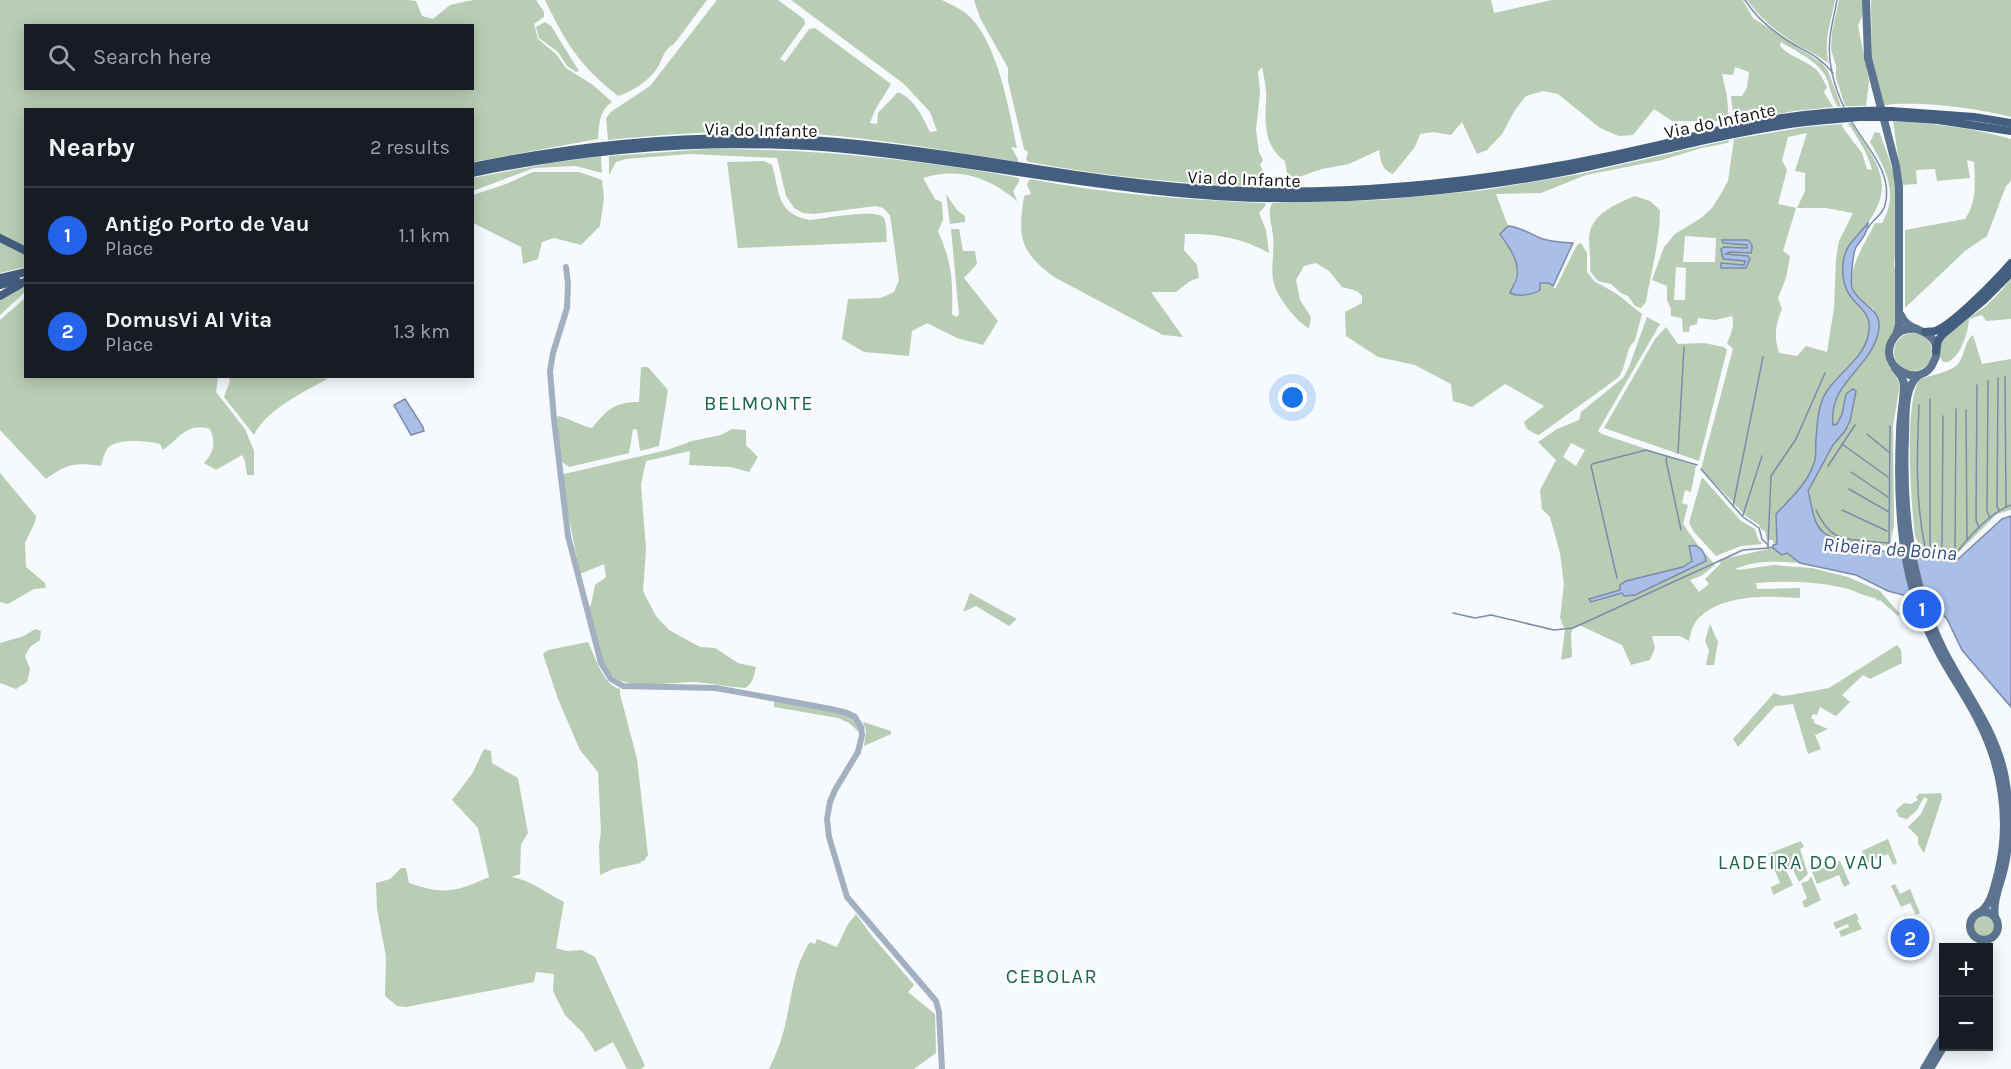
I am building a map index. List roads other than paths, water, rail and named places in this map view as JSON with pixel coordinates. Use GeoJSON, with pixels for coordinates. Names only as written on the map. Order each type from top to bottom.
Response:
{"type":"FeatureCollection","features":[{"type":"Feature","properties":{"kind":"highway","name":"Via do Infante"},"geometry":{"type":"LineString","coordinates":[[1893,114],[1992,128],[2011,134]]}},
{"type":"Feature","properties":{"kind":"highway","name":"Via do Infante"},"geometry":{"type":"LineString","coordinates":[[474,173],[615,150],[703,144],[765,144],[899,155],[1148,191],[1246,198],[1325,198],[1425,192],[1504,182],[1583,168],[1755,123],[1807,115],[1955,115],[2011,123]]}},
{"type":"Feature","properties":{"kind":"highway","name":"Via do Infante"},"geometry":{"type":"LineString","coordinates":[[474,167],[555,151],[630,142],[723,138],[786,139],[892,148],[1160,186],[1320,192],[1392,188],[1498,177],[1709,136]]}},
{"type":"Feature","properties":{"kind":"highway"},"geometry":{"type":"LineString","coordinates":[[0,238],[24,250]]}},
{"type":"Feature","properties":{"kind":"highway"},"geometry":{"type":"LineString","coordinates":[[1921,330],[1939,329],[1986,290],[2011,263]]}},
{"type":"Feature","properties":{"kind":"highway"},"geometry":{"type":"LineString","coordinates":[[0,278],[24,272]]}},
{"type":"Feature","properties":{"kind":"highway"},"geometry":{"type":"LineString","coordinates":[[1936,351],[1942,335],[1984,300],[2011,273]]}},
{"type":"Feature","properties":{"kind":"highway"},"geometry":{"type":"LineString","coordinates":[[0,285],[24,280]]}},
{"type":"Feature","properties":{"kind":"highway"},"geometry":{"type":"LineString","coordinates":[[0,296],[24,281]]}},
{"type":"Feature","properties":{"kind":"main road"},"geometry":{"type":"LineString","coordinates":[[1866,0],[1868,58],[1898,177],[1899,328],[1896,335]]}},
{"type":"Feature","properties":{"kind":"main road"},"geometry":{"type":"LineString","coordinates":[[1899,298],[1903,320],[1910,327],[1921,330],[1931,337],[1936,351],[1933,365],[1910,385],[1905,439],[1908,551]]}},
{"type":"Feature","properties":{"kind":"main road"},"geometry":{"type":"LineString","coordinates":[[1921,330],[1905,329],[1896,335],[1891,341],[1889,354],[1904,383],[1899,462],[1908,551],[1920,603],[1933,641],[1984,733],[2001,784],[2003,830],[2001,860],[1990,902],[1971,920],[1971,932],[1975,943]]}},
{"type":"Feature","properties":{"kind":"main road"},"geometry":{"type":"LineString","coordinates":[[1895,368],[1908,375],[1919,375]]}},
{"type":"Feature","properties":{"kind":"main road"},"geometry":{"type":"LineString","coordinates":[[1920,603],[1949,660],[1983,717],[2004,772],[2009,830],[2005,866],[1995,906],[1995,917],[1999,925],[1988,943]]}},
{"type":"Feature","properties":{"kind":"main road"},"geometry":{"type":"LineString","coordinates":[[1979,913],[1988,912],[1995,917]]}},
{"type":"Feature","properties":{"kind":"main road"},"geometry":{"type":"LineString","coordinates":[[1971,932],[1980,940],[1993,938]]}},
{"type":"Feature","properties":{"kind":"main road"},"geometry":{"type":"LineString","coordinates":[[1924,1069],[1939,1044]]}},
{"type":"Feature","properties":{"kind":"main road"},"geometry":{"type":"LineString","coordinates":[[1930,1069],[1941,1051]]}},
{"type":"Feature","properties":{"kind":"street"},"geometry":{"type":"LineString","coordinates":[[566,267],[567,308],[550,371],[554,419],[568,536],[601,663],[611,680],[623,686],[692,686],[725,689],[838,711],[855,717],[861,727],[861,743],[830,802],[827,819],[829,837],[847,897],[936,1001],[939,1012],[942,1069]]}},
{"type":"Feature","properties":{"kind":"water"},"geometry":{"type":"Polygon","coordinates":[[[1868,223],[1855,250],[1851,284],[1856,295],[1876,314],[1879,327],[1872,349],[1836,399],[1833,425],[1837,424],[1842,414],[1846,394],[1853,389],[1856,391],[1850,421],[1833,445],[1808,491],[1814,517],[1821,530],[1845,542],[1885,552],[1956,561],[2002,519],[2011,516],[2011,707],[1962,650],[1947,619],[1941,613],[1934,612],[1907,596],[1888,591],[1856,575],[1800,563],[1787,553],[1782,555],[1773,548],[1773,545],[1777,544],[1776,514],[1803,484],[1814,463],[1819,414],[1824,396],[1861,352],[1868,336],[1868,318],[1847,291],[1843,278],[1843,263],[1850,244],[1868,223]]]}},
{"type":"Feature","properties":{"kind":"water"},"geometry":{"type":"Polygon","coordinates":[[[1508,226],[1544,239],[1573,243],[1553,286],[1549,283],[1540,283],[1540,290],[1533,293],[1521,295],[1510,293],[1517,277],[1517,269],[1512,253],[1500,234],[1508,226]]]}},
{"type":"Feature","properties":{"kind":"water"},"geometry":{"type":"Polygon","coordinates":[[[1722,240],[1748,240],[1750,242],[1751,253],[1730,252],[1726,254],[1748,256],[1750,259],[1746,268],[1721,268],[1721,263],[1744,265],[1745,261],[1723,259],[1721,249],[1724,247],[1747,248],[1747,245],[1723,243],[1722,240]]]}},
{"type":"Feature","properties":{"kind":"water"},"geometry":{"type":"Polygon","coordinates":[[[405,399],[424,431],[411,435],[394,405],[405,399]]]}},
{"type":"Feature","properties":{"kind":"water"},"geometry":{"type":"Polygon","coordinates":[[[1693,545],[1701,549],[1706,561],[1635,595],[1624,596],[1622,593],[1591,602],[1589,599],[1620,590],[1620,585],[1626,581],[1683,567],[1692,561],[1689,546],[1693,545]]]}},
{"type":"Feature","properties":{"kind":"waterway"},"geometry":{"type":"LineString","coordinates":[[1745,0],[1767,26],[1816,57],[1833,73]]}},
{"type":"Feature","properties":{"kind":"waterway","name":"Ribeira de Boina"},"geometry":{"type":"LineString","coordinates":[[1837,0],[1829,46],[1830,64],[1844,107]]}},
{"type":"Feature","properties":{"kind":"waterway","name":"Ribeira de Boina"},"geometry":{"type":"LineString","coordinates":[[1852,122],[1877,161],[1886,182],[1887,193],[1884,208],[1868,228]]}},
{"type":"Feature","properties":{"kind":"waterway"},"geometry":{"type":"LineString","coordinates":[[1678,453],[1684,347]]}},
{"type":"Feature","properties":{"kind":"waterway"},"geometry":{"type":"LineString","coordinates":[[1733,506],[1763,357]]}},
{"type":"Feature","properties":{"kind":"waterway"},"geometry":{"type":"LineString","coordinates":[[1768,545],[1771,476],[1796,439],[1825,373]]}},
{"type":"Feature","properties":{"kind":"waterway"},"geometry":{"type":"LineString","coordinates":[[2005,377],[2006,507]]}},
{"type":"Feature","properties":{"kind":"waterway"},"geometry":{"type":"LineString","coordinates":[[1998,378],[1997,507],[1999,510]]}},
{"type":"Feature","properties":{"kind":"waterway"},"geometry":{"type":"LineString","coordinates":[[1988,381],[1987,511],[1990,518]]}},
{"type":"Feature","properties":{"kind":"waterway"},"geometry":{"type":"LineString","coordinates":[[1977,385],[1976,520],[1979,528]]}},
{"type":"Feature","properties":{"kind":"waterway"},"geometry":{"type":"LineString","coordinates":[[1930,399],[1930,548]]}},
{"type":"Feature","properties":{"kind":"waterway"},"geometry":{"type":"LineString","coordinates":[[1919,405],[1918,494],[1925,547],[1955,554],[1956,409]]}},
{"type":"Feature","properties":{"kind":"waterway"},"geometry":{"type":"LineString","coordinates":[[1966,410],[1967,540]]}},
{"type":"Feature","properties":{"kind":"waterway"},"geometry":{"type":"LineString","coordinates":[[1942,550],[1943,416]]}},
{"type":"Feature","properties":{"kind":"waterway"},"geometry":{"type":"LineString","coordinates":[[1828,466],[1855,425]]}},
{"type":"Feature","properties":{"kind":"waterway"},"geometry":{"type":"LineString","coordinates":[[1875,549],[1875,542],[1889,543],[1890,426]]}},
{"type":"Feature","properties":{"kind":"waterway"},"geometry":{"type":"LineString","coordinates":[[1867,434],[1890,453]]}},
{"type":"Feature","properties":{"kind":"waterway"},"geometry":{"type":"LineString","coordinates":[[1842,444],[1888,477]]}},
{"type":"Feature","properties":{"kind":"waterway"},"geometry":{"type":"LineString","coordinates":[[1617,578],[1592,464],[1646,450],[1697,465]]}},
{"type":"Feature","properties":{"kind":"waterway"},"geometry":{"type":"LineString","coordinates":[[1667,456],[1681,530]]}},
{"type":"Feature","properties":{"kind":"waterway"},"geometry":{"type":"LineString","coordinates":[[1743,515],[1762,456]]}},
{"type":"Feature","properties":{"kind":"waterway"},"geometry":{"type":"LineString","coordinates":[[1701,469],[1743,517],[1759,528],[1768,548],[1773,547]]}},
{"type":"Feature","properties":{"kind":"waterway"},"geometry":{"type":"LineString","coordinates":[[1851,472],[1888,497]]}},
{"type":"Feature","properties":{"kind":"waterway"},"geometry":{"type":"LineString","coordinates":[[1849,489],[1889,512]]}},
{"type":"Feature","properties":{"kind":"waterway"},"geometry":{"type":"LineString","coordinates":[[1956,562],[1955,554],[1987,519],[2011,505]]}},
{"type":"Feature","properties":{"kind":"waterway"},"geometry":{"type":"LineString","coordinates":[[1816,510],[1827,528],[1833,533],[1846,539],[1875,542]]}},
{"type":"Feature","properties":{"kind":"waterway"},"geometry":{"type":"LineString","coordinates":[[1842,510],[1887,531]]}},
{"type":"Feature","properties":{"kind":"waterway"},"geometry":{"type":"LineString","coordinates":[[1453,613],[1475,618],[1491,615],[1554,630],[1573,628],[1743,550],[1768,548]]}},
{"type":"Feature","properties":{"kind":"place","name":"Antigo Porto de Vau"},"geometry":{"type":"Point","coordinates":[1922,609]}},
{"type":"Feature","properties":{"kind":"place","name":"DomusVi Al Vita"},"geometry":{"type":"Point","coordinates":[1910,938]}},
{"type":"Feature","properties":{"kind":"district","name":"BELMONTE"},"geometry":{"type":"Point","coordinates":[759,403]}},
{"type":"Feature","properties":{"kind":"district","name":"LADEIRA DO VAU"},"geometry":{"type":"Point","coordinates":[1801,862]}},
{"type":"Feature","properties":{"kind":"district","name":"CEBOLAR"},"geometry":{"type":"Point","coordinates":[1052,976]}}]}
